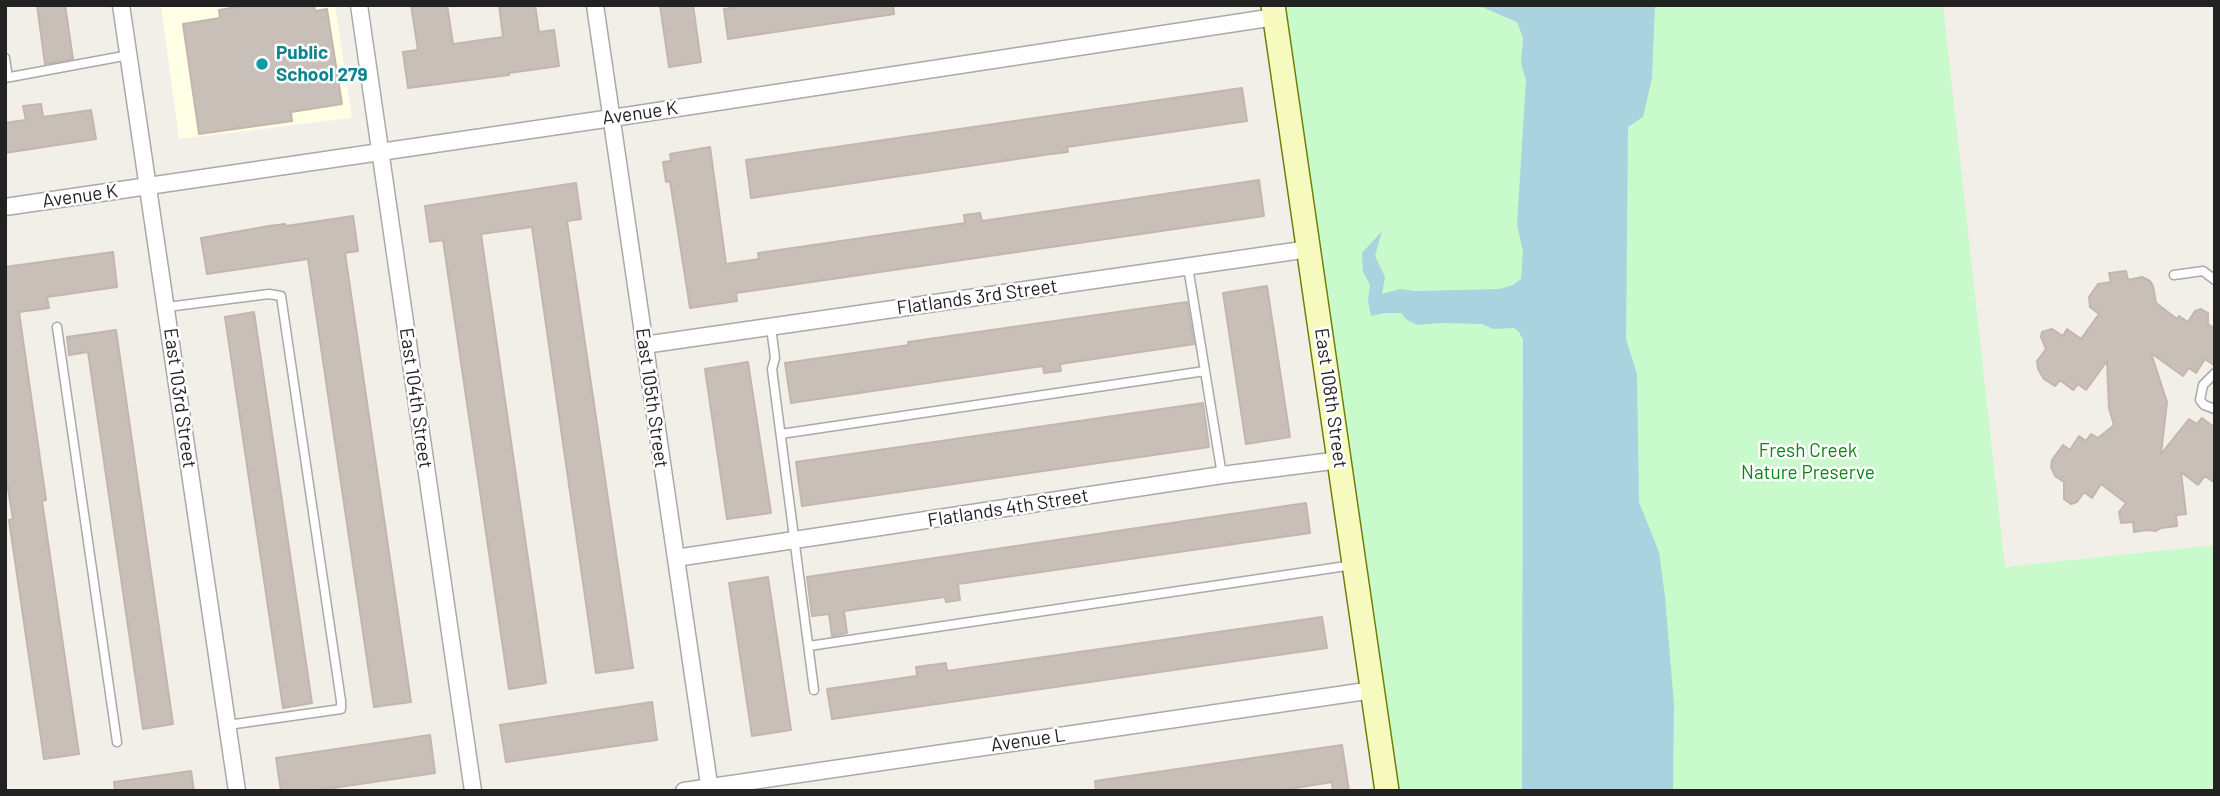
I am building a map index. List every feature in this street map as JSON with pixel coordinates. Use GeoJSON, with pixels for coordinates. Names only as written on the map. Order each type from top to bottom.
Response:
{"type":"FeatureCollection","features":[{"type":"Feature","properties":{"kind":"street","name":"East 103rd Street"},"geometry":{"type":"LineString","coordinates":[[121,5],[237,791]]}},
{"type":"Feature","properties":{"kind":"street","name":"East 104th Street"},"geometry":{"type":"LineString","coordinates":[[359,5],[473,791]]}},
{"type":"Feature","properties":{"kind":"street","name":"East 105th Street"},"geometry":{"type":"LineString","coordinates":[[595,5],[710,789]]}},
{"type":"Feature","properties":{"kind":"street","name":"Avenue K"},"geometry":{"type":"LineString","coordinates":[[5,206],[612,118],[1274,11]]}},
{"type":"Feature","properties":{"kind":"street","name":"East 108th Street"},"geometry":{"type":"LineString","coordinates":[[1274,11],[1387,791]]}},
{"type":"Feature","properties":{"kind":"street","name":"Flatlands 3rd Street"},"geometry":{"type":"LineString","coordinates":[[644,345],[1309,250]]}},
{"type":"Feature","properties":{"kind":"street","name":"Flatlands 4th Street"},"geometry":{"type":"LineString","coordinates":[[676,558],[1222,475],[1340,460]]}},
{"type":"Feature","properties":{"kind":"street","name":"Avenue L"},"geometry":{"type":"LineString","coordinates":[[684,791],[1373,690]]}},
{"type":"Feature","properties":{"kind":"lane"},"geometry":{"type":"LineString","coordinates":[[5,58],[6,77],[129,55]]}},
{"type":"Feature","properties":{"kind":"lane"},"geometry":{"type":"LineString","coordinates":[[1188,267],[1222,475]]}},
{"type":"Feature","properties":{"kind":"lane"},"geometry":{"type":"LineString","coordinates":[[2174,275],[2203,271],[2215,280]]}},
{"type":"Feature","properties":{"kind":"lane"},"geometry":{"type":"LineString","coordinates":[[167,307],[269,294],[281,296],[341,701],[341,709],[228,725]]}},
{"type":"Feature","properties":{"kind":"lane"},"geometry":{"type":"LineString","coordinates":[[57,327],[117,742]]}},
{"type":"Feature","properties":{"kind":"lane"},"geometry":{"type":"LineString","coordinates":[[771,327],[775,358],[772,369],[814,690]]}},
{"type":"Feature","properties":{"kind":"lane"},"geometry":{"type":"LineString","coordinates":[[781,434],[1205,371]]}},
{"type":"Feature","properties":{"kind":"lane"},"geometry":{"type":"LineString","coordinates":[[2215,373],[2203,385],[2200,400],[2215,409]]}},
{"type":"Feature","properties":{"kind":"lane"},"geometry":{"type":"LineString","coordinates":[[809,646],[1355,565]]}},
{"type":"Feature","properties":{"kind":"shaded area","name":"Public School 279"},"geometry":{"type":"Polygon","coordinates":[[[161,5],[335,5],[352,118],[179,139],[161,5]]]}},
{"type":"Feature","properties":{"kind":"green space"},"geometry":{"type":"Polygon","coordinates":[[[1274,5],[1506,5],[1547,23],[1543,791],[1391,791],[1274,5]]]}},
{"type":"Feature","properties":{"kind":"green space","name":"Fresh Creek Nature Preserve"},"geometry":{"type":"Polygon","coordinates":[[[1643,5],[1943,5],[2005,567],[2215,545],[2215,791],[1660,791],[1624,500],[1616,120],[1643,5]]]}},
{"type":"Feature","properties":{"kind":"water"},"geometry":{"type":"Polygon","coordinates":[[[1477,5],[1655,5],[1652,78],[1643,117],[1628,127],[1626,339],[1637,374],[1639,502],[1659,552],[1665,597],[1674,705],[1673,791],[1522,791],[1523,340],[1514,328],[1493,329],[1482,324],[1417,325],[1401,313],[1371,316],[1368,301],[1370,285],[1363,272],[1362,253],[1382,231],[1375,256],[1385,277],[1382,294],[1400,289],[1499,289],[1513,285],[1521,279],[1523,251],[1517,225],[1526,80],[1521,63],[1523,38],[1517,22],[1477,5]]]}},
{"type":"Feature","properties":{"kind":"building"},"geometry":{"type":"Polygon","coordinates":[[[37,5],[65,5],[73,59],[45,64],[37,5]]]}},
{"type":"Feature","properties":{"kind":"building","name":"Public School 279"},"geometry":{"type":"Polygon","coordinates":[[[248,5],[314,5],[315,11],[327,9],[342,104],[291,112],[292,121],[199,134],[183,24],[220,18],[219,10],[248,5]]]}},
{"type":"Feature","properties":{"kind":"building"},"geometry":{"type":"Polygon","coordinates":[[[411,5],[447,5],[453,44],[503,37],[499,5],[535,5],[539,32],[554,30],[559,66],[408,88],[403,52],[418,50],[411,5]]]}},
{"type":"Feature","properties":{"kind":"building"},"geometry":{"type":"Polygon","coordinates":[[[660,5],[693,5],[701,62],[669,67],[660,5]]]}},
{"type":"Feature","properties":{"kind":"building"},"geometry":{"type":"Polygon","coordinates":[[[748,5],[893,5],[894,14],[728,39],[724,9],[748,5]]]}},
{"type":"Feature","properties":{"kind":"building"},"geometry":{"type":"Polygon","coordinates":[[[1242,88],[1247,121],[1067,147],[1068,152],[751,198],[746,160],[1242,88]]]}},
{"type":"Feature","properties":{"kind":"building"},"geometry":{"type":"Polygon","coordinates":[[[41,104],[43,117],[91,110],[96,139],[5,153],[5,123],[26,120],[23,106],[41,104]]]}},
{"type":"Feature","properties":{"kind":"building"},"geometry":{"type":"Polygon","coordinates":[[[710,147],[726,264],[759,259],[758,253],[965,223],[964,215],[980,213],[982,221],[1259,180],[1264,216],[736,293],[737,301],[690,308],[670,181],[666,182],[663,162],[671,161],[670,154],[710,147]]]}},
{"type":"Feature","properties":{"kind":"building"},"geometry":{"type":"Polygon","coordinates":[[[576,183],[581,219],[567,221],[633,668],[596,673],[532,227],[481,234],[546,683],[509,689],[443,240],[430,242],[425,206],[576,183]]]}},
{"type":"Feature","properties":{"kind":"building"},"geometry":{"type":"Polygon","coordinates":[[[353,216],[358,251],[345,253],[411,702],[374,707],[308,259],[207,274],[201,238],[269,226],[353,216]]]}},
{"type":"Feature","properties":{"kind":"building"},"geometry":{"type":"Polygon","coordinates":[[[113,252],[117,287],[47,297],[49,308],[19,312],[46,500],[42,501],[79,754],[44,759],[9,520],[13,519],[5,471],[5,267],[113,252]]]}},
{"type":"Feature","properties":{"kind":"building"},"geometry":{"type":"Polygon","coordinates":[[[2126,271],[2128,280],[2142,277],[2150,281],[2156,303],[2177,319],[2179,316],[2188,322],[2195,311],[2201,309],[2208,313],[2208,324],[2215,329],[2215,366],[2205,359],[2196,373],[2189,368],[2183,376],[2151,353],[2167,402],[2161,454],[2189,419],[2197,424],[2202,418],[2215,428],[2215,483],[2205,476],[2198,485],[2181,472],[2186,514],[2176,515],[2177,526],[2156,531],[2134,532],[2133,522],[2121,523],[2119,512],[2126,503],[2101,484],[2092,498],[2084,492],[2077,502],[2071,504],[2064,499],[2064,482],[2055,476],[2051,467],[2052,460],[2063,445],[2070,450],[2079,436],[2086,441],[2091,434],[2098,438],[2114,425],[2109,408],[2107,361],[2086,390],[2078,384],[2073,390],[2060,380],[2055,386],[2044,379],[2037,361],[2046,349],[2041,337],[2042,332],[2052,329],[2063,336],[2067,329],[2081,339],[2099,314],[2090,307],[2089,297],[2098,284],[2111,282],[2109,273],[2126,271]]]}},
{"type":"Feature","properties":{"kind":"building"},"geometry":{"type":"Polygon","coordinates":[[[1267,286],[1290,437],[1246,444],[1223,293],[1267,286]]]}},
{"type":"Feature","properties":{"kind":"building"},"geometry":{"type":"Polygon","coordinates":[[[1187,302],[1194,344],[1060,364],[1061,371],[1044,373],[1043,366],[791,403],[785,363],[909,345],[908,342],[1187,302]]]}},
{"type":"Feature","properties":{"kind":"building"},"geometry":{"type":"Polygon","coordinates":[[[254,312],[312,703],[283,708],[225,317],[254,312]]]}},
{"type":"Feature","properties":{"kind":"building"},"geometry":{"type":"Polygon","coordinates":[[[116,330],[173,724],[143,729],[88,352],[69,355],[67,337],[116,330]]]}},
{"type":"Feature","properties":{"kind":"building"},"geometry":{"type":"Polygon","coordinates":[[[748,362],[771,513],[727,519],[705,369],[748,362]]]}},
{"type":"Feature","properties":{"kind":"building"},"geometry":{"type":"Polygon","coordinates":[[[1203,403],[1209,447],[802,506],[796,462],[1203,403]]]}},
{"type":"Feature","properties":{"kind":"building"},"geometry":{"type":"Polygon","coordinates":[[[1306,503],[1310,533],[958,584],[960,600],[946,602],[945,597],[844,611],[847,633],[832,636],[829,614],[812,616],[807,577],[1306,503]]]}},
{"type":"Feature","properties":{"kind":"building"},"geometry":{"type":"Polygon","coordinates":[[[768,577],[791,730],[752,736],[729,583],[768,577]]]}},
{"type":"Feature","properties":{"kind":"building"},"geometry":{"type":"Polygon","coordinates":[[[1322,617],[1327,648],[832,719],[827,689],[917,676],[916,667],[946,663],[947,671],[1322,617]]]}},
{"type":"Feature","properties":{"kind":"building"},"geometry":{"type":"Polygon","coordinates":[[[652,702],[657,740],[506,762],[500,725],[652,702]]]}},
{"type":"Feature","properties":{"kind":"building"},"geometry":{"type":"Polygon","coordinates":[[[430,735],[435,773],[312,791],[281,791],[276,758],[430,735]]]}},
{"type":"Feature","properties":{"kind":"building"},"geometry":{"type":"Polygon","coordinates":[[[1342,745],[1349,791],[1333,791],[1332,782],[1277,791],[1096,791],[1095,781],[1342,745]]]}},
{"type":"Feature","properties":{"kind":"building"},"geometry":{"type":"Polygon","coordinates":[[[191,771],[194,791],[115,791],[114,782],[191,771]]]}},
{"type":"Feature","properties":{"kind":"place","name":"Public School 279"},"geometry":{"type":"Point","coordinates":[262,64]}}]}
